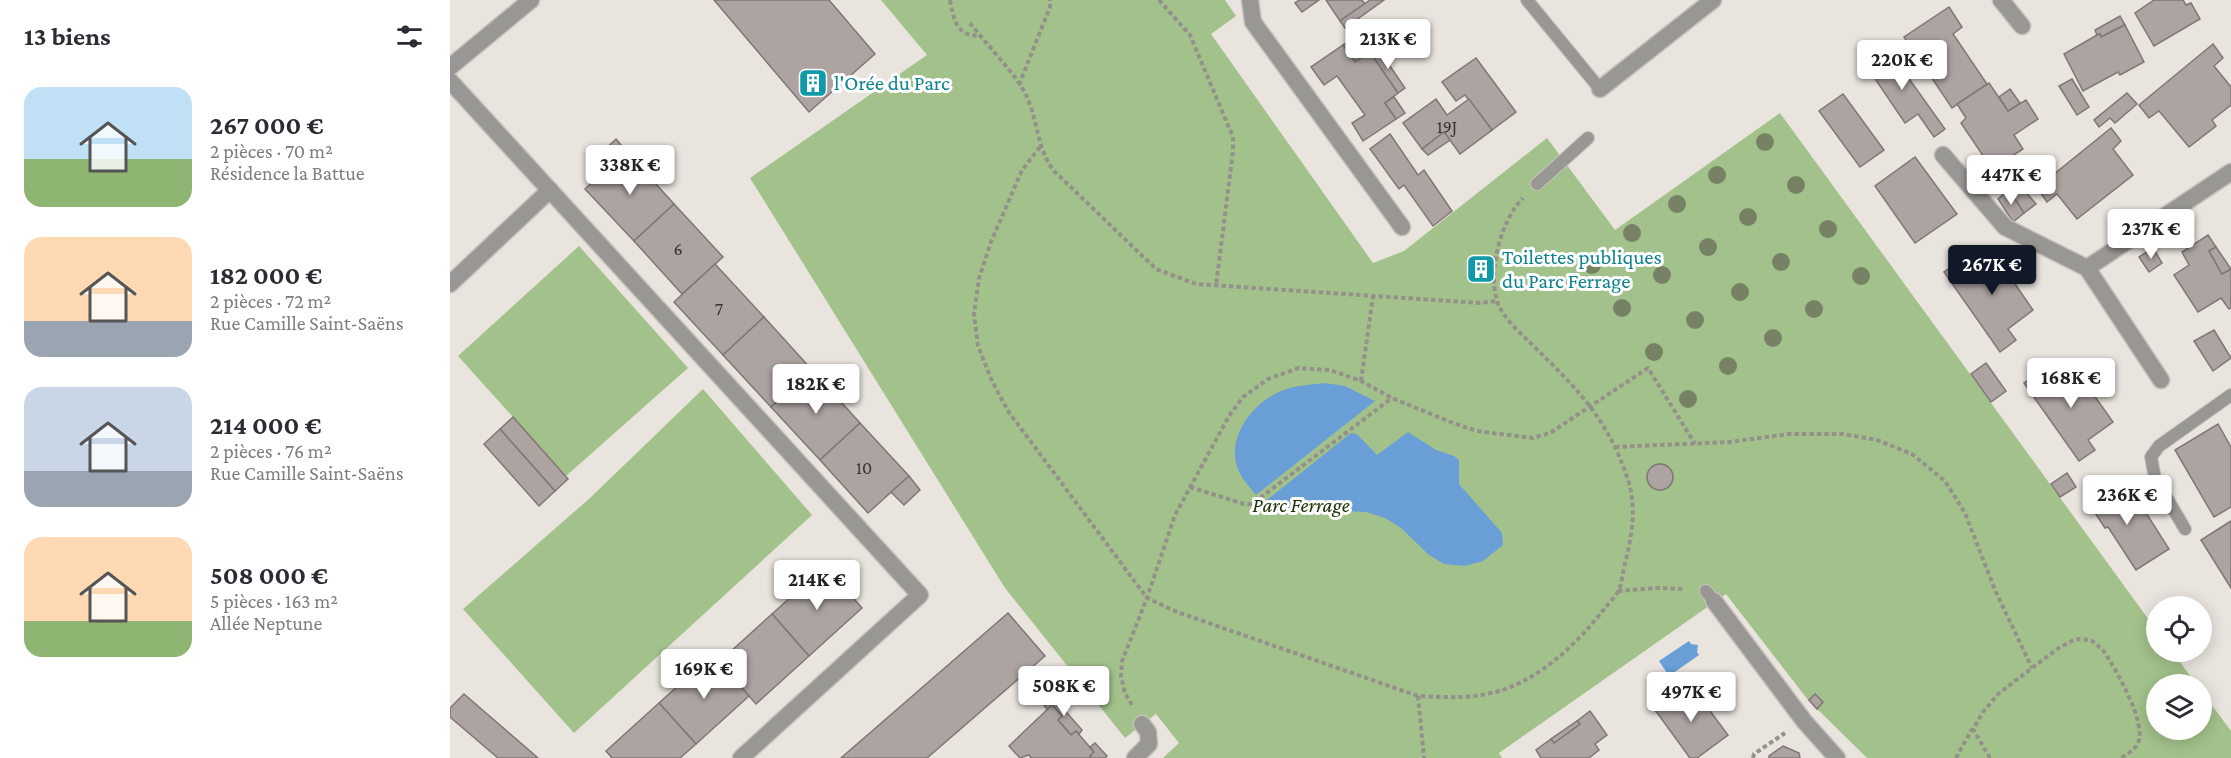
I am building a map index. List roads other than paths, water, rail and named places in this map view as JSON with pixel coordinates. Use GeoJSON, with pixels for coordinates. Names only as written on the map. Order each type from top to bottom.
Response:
{"type":"FeatureCollection","features":[{"type":"Feature","properties":{"kind":"street"},"geometry":{"type":"LineString","coordinates":[[450,67],[531,0]]}},
{"type":"Feature","properties":{"kind":"street"},"geometry":{"type":"LineString","coordinates":[[1250,0],[1253,22],[1402,226]]}},
{"type":"Feature","properties":{"kind":"street"},"geometry":{"type":"LineString","coordinates":[[1600,89],[1713,0]]}},
{"type":"Feature","properties":{"kind":"street"},"geometry":{"type":"LineString","coordinates":[[2001,0],[2022,26]]}},
{"type":"Feature","properties":{"kind":"street"},"geometry":{"type":"LineString","coordinates":[[450,81],[920,595],[741,758]]}},
{"type":"Feature","properties":{"kind":"street"},"geometry":{"type":"LineString","coordinates":[[1943,155],[2005,228],[2087,268],[2161,380]]}},
{"type":"Feature","properties":{"kind":"street"},"geometry":{"type":"LineString","coordinates":[[2087,268],[2231,172]]}},
{"type":"Feature","properties":{"kind":"street"},"geometry":{"type":"LineString","coordinates":[[450,284],[550,190]]}},
{"type":"Feature","properties":{"kind":"street"},"geometry":{"type":"LineString","coordinates":[[1710,596],[1804,721],[1837,758]]}},
{"type":"Feature","properties":{"kind":"street"},"geometry":{"type":"LineString","coordinates":[[1135,758],[1149,744],[1148,732],[1142,724]]}},
{"type":"Feature","properties":{"kind":"lane"},"geometry":{"type":"LineString","coordinates":[[1527,0],[1600,89]]}},
{"type":"Feature","properties":{"kind":"lane"},"geometry":{"type":"LineString","coordinates":[[1537,184],[1588,138]]}},
{"type":"Feature","properties":{"kind":"lane"},"geometry":{"type":"LineString","coordinates":[[2185,529],[2155,478],[2151,457],[2159,446],[2231,395]]}},
{"type":"Feature","properties":{"kind":"water"},"geometry":{"type":"Polygon","coordinates":[[[1325,383],[1345,386],[1375,401],[1256,495],[1237,468],[1236,463],[1236,441],[1246,421],[1261,404],[1279,392],[1325,383]]]}},
{"type":"Feature","properties":{"kind":"water"},"geometry":{"type":"Polygon","coordinates":[[[1408,432],[1436,450],[1459,460],[1459,484],[1502,533],[1503,545],[1483,561],[1465,566],[1444,564],[1429,555],[1401,528],[1385,518],[1366,512],[1290,509],[1263,503],[1351,433],[1357,434],[1377,455],[1408,432]]]}},
{"type":"Feature","properties":{"kind":"water"},"geometry":{"type":"Polygon","coordinates":[[[1689,641],[1691,644],[1698,645],[1699,655],[1669,676],[1659,661],[1689,641]]]}},
{"type":"Feature","properties":{"kind":"place","name":"l'Orée du Parc"},"geometry":{"type":"Point","coordinates":[813,83]}},
{"type":"Feature","properties":{"kind":"place","name":"Toilettes publiques du Parc Ferrage"},"geometry":{"type":"Point","coordinates":[1481,269]}},
{"type":"Feature","properties":{"kind":"park label","name":"Parc Ferrage"},"geometry":{"type":"Point","coordinates":[1301,505]}}]}
